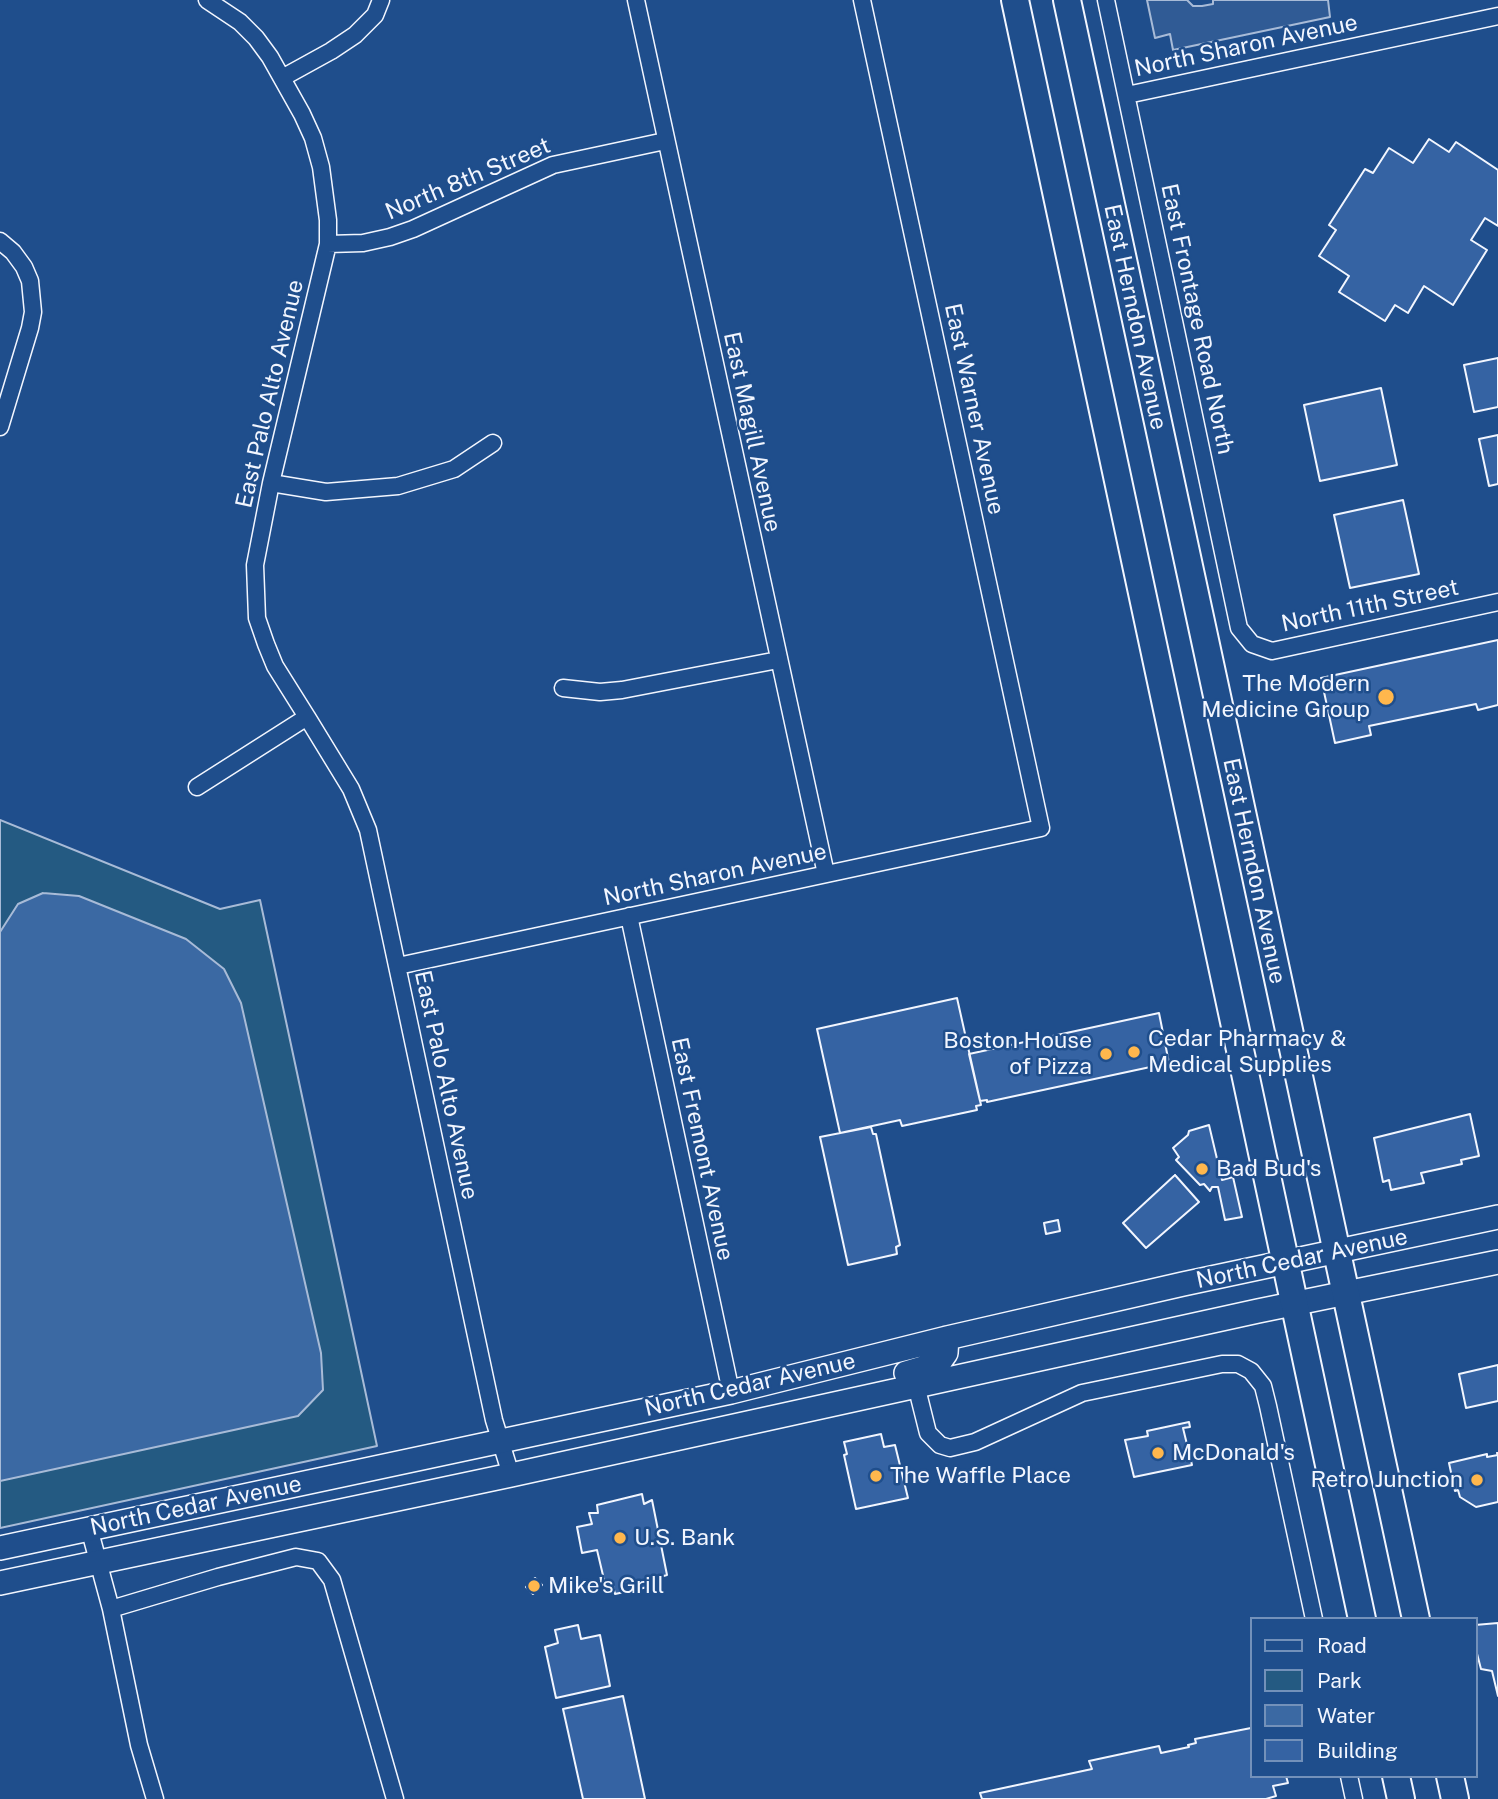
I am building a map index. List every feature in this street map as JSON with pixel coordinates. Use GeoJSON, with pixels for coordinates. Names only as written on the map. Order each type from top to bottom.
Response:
{"type":"FeatureCollection","features":[{"type":"Feature","properties":{"kind":"main road"},"geometry":{"type":"LineString","coordinates":[[1015,0],[1362,1617]]}},
{"type":"Feature","properties":{"kind":"main road","name":"East Herndon Avenue"},"geometry":{"type":"LineString","coordinates":[[1067,0],[1416,1617]]}},
{"type":"Feature","properties":{"kind":"main road","name":"North Cedar Avenue"},"geometry":{"type":"LineString","coordinates":[[0,1548],[731,1392],[947,1338],[1498,1217]]}},
{"type":"Feature","properties":{"kind":"main road","name":"North Cedar Avenue"},"geometry":{"type":"LineString","coordinates":[[0,1583],[1498,1262]]}},
{"type":"Feature","properties":{"kind":"main road"},"geometry":{"type":"LineString","coordinates":[[733,1426],[803,1395],[928,1368],[939,1363],[946,1353],[947,1338]]}},
{"type":"Feature","properties":{"kind":"main road"},"geometry":{"type":"LineString","coordinates":[[1396,1778],[1401,1799]]}},
{"type":"Feature","properties":{"kind":"main road"},"geometry":{"type":"LineString","coordinates":[[1450,1778],[1455,1799]]}},
{"type":"Feature","properties":{"kind":"street","name":"East Palo Alto Avenue"},"geometry":{"type":"LineString","coordinates":[[206,0],[240,22],[270,57],[313,138],[327,194],[328,244],[271,483],[255,565],[257,618],[275,666],[361,810],[368,830],[494,1420],[511,1475]]}},
{"type":"Feature","properties":{"kind":"street"},"geometry":{"type":"LineString","coordinates":[[282,78],[331,51],[355,34],[374,15],[381,0]]}},
{"type":"Feature","properties":{"kind":"street","name":"East Magill Avenue"},"geometry":{"type":"LineString","coordinates":[[636,0],[826,874]]}},
{"type":"Feature","properties":{"kind":"street","name":"East Warner Avenue"},"geometry":{"type":"LineString","coordinates":[[862,0],[1041,828]]}},
{"type":"Feature","properties":{"kind":"street","name":"East Frontage Road North"},"geometry":{"type":"LineString","coordinates":[[1106,0],[1239,628],[1252,644]]}},
{"type":"Feature","properties":{"kind":"street","name":"North Sharon Avenue"},"geometry":{"type":"LineString","coordinates":[[1127,95],[1498,16]]}},
{"type":"Feature","properties":{"kind":"street","name":"North 8th Street"},"geometry":{"type":"LineString","coordinates":[[328,244],[363,243],[390,237],[553,165],[665,141]]}},
{"type":"Feature","properties":{"kind":"street"},"geometry":{"type":"LineString","coordinates":[[0,241],[24,267],[30,281],[33,312],[0,427]]}},
{"type":"Feature","properties":{"kind":"street"},"geometry":{"type":"LineString","coordinates":[[271,483],[326,492],[398,486],[454,469],[494,443]]}},
{"type":"Feature","properties":{"kind":"street","name":"North 11th Street"},"geometry":{"type":"LineString","coordinates":[[1252,644],[1272,651],[1498,601]]}},
{"type":"Feature","properties":{"kind":"street"},"geometry":{"type":"LineString","coordinates":[[563,688],[600,692],[622,690],[778,660]]}},
{"type":"Feature","properties":{"kind":"street"},"geometry":{"type":"LineString","coordinates":[[197,787],[307,717]]}},
{"type":"Feature","properties":{"kind":"street","name":"North Sharon Avenue"},"geometry":{"type":"LineString","coordinates":[[398,966],[1041,828]]}},
{"type":"Feature","properties":{"kind":"street","name":"East Fremont Avenue"},"geometry":{"type":"LineString","coordinates":[[629,916],[731,1392]]}},
{"type":"Feature","properties":{"kind":"street"},"geometry":{"type":"LineString","coordinates":[[916,1385],[928,1433],[940,1445],[950,1448],[975,1442],[1082,1393],[1222,1364],[1238,1364],[1251,1371],[1263,1386],[1314,1617]]}},
{"type":"Feature","properties":{"kind":"street"},"geometry":{"type":"LineString","coordinates":[[89,1528],[111,1609],[139,1745],[155,1799]]}},
{"type":"Feature","properties":{"kind":"street"},"geometry":{"type":"LineString","coordinates":[[111,1609],[296,1557],[318,1561],[332,1580],[395,1799]]}},
{"type":"Feature","properties":{"kind":"street"},"geometry":{"type":"LineString","coordinates":[[1349,1778],[1353,1799]]}},
{"type":"Feature","properties":{"kind":"green space"},"geometry":{"type":"Polygon","coordinates":[[[0,820],[220,909],[260,900],[377,1446],[0,1528],[0,820]]]}},
{"type":"Feature","properties":{"kind":"shaded area"},"geometry":{"type":"Polygon","coordinates":[[[1147,0],[1187,0],[1193,6],[1202,6],[1213,4],[1213,0],[1328,0],[1330,17],[1173,50],[1170,34],[1155,38],[1147,0]]]}},
{"type":"Feature","properties":{"kind":"water"},"geometry":{"type":"Polygon","coordinates":[[[43,893],[79,896],[186,939],[224,969],[241,1003],[321,1353],[323,1390],[298,1416],[0,1481],[0,932],[18,904],[43,893]]]}},
{"type":"Feature","properties":{"kind":"building"},"geometry":{"type":"Polygon","coordinates":[[[1429,139],[1449,152],[1456,142],[1498,170],[1498,226],[1485,218],[1471,240],[1487,250],[1453,305],[1424,286],[1408,313],[1395,305],[1385,321],[1339,292],[1349,276],[1319,256],[1336,230],[1329,225],[1365,169],[1373,173],[1389,148],[1413,163],[1429,139]]]}},
{"type":"Feature","properties":{"kind":"building"},"geometry":{"type":"Polygon","coordinates":[[[1498,358],[1498,407],[1474,412],[1464,365],[1498,358]]]}},
{"type":"Feature","properties":{"kind":"building"},"geometry":{"type":"Polygon","coordinates":[[[1381,388],[1397,465],[1320,481],[1304,405],[1381,388]]]}},
{"type":"Feature","properties":{"kind":"building"},"geometry":{"type":"Polygon","coordinates":[[[1498,435],[1498,484],[1489,486],[1479,439],[1498,435]]]}},
{"type":"Feature","properties":{"kind":"building"},"geometry":{"type":"Polygon","coordinates":[[[1403,500],[1419,574],[1350,588],[1334,515],[1403,500]]]}},
{"type":"Feature","properties":{"kind":"building"},"geometry":{"type":"Polygon","coordinates":[[[1498,640],[1498,705],[1478,710],[1476,704],[1369,726],[1371,735],[1335,743],[1321,678],[1498,640]]]}},
{"type":"Feature","properties":{"kind":"building"},"geometry":{"type":"Polygon","coordinates":[[[957,998],[981,1105],[976,1106],[977,1110],[902,1126],[900,1120],[840,1133],[817,1029],[957,998]]]}},
{"type":"Feature","properties":{"kind":"building"},"geometry":{"type":"Polygon","coordinates":[[[1159,1013],[1169,1063],[987,1102],[980,1101],[969,1054],[1159,1013]]]}},
{"type":"Feature","properties":{"kind":"building"},"geometry":{"type":"Polygon","coordinates":[[[1470,1114],[1479,1156],[1461,1160],[1462,1164],[1421,1173],[1424,1183],[1391,1190],[1389,1180],[1383,1182],[1374,1138],[1470,1114]]]}},
{"type":"Feature","properties":{"kind":"building","name":"Bad Bud's"},"geometry":{"type":"Polygon","coordinates":[[[1209,1125],[1222,1180],[1233,1177],[1242,1217],[1225,1220],[1218,1187],[1212,1187],[1210,1191],[1204,1184],[1200,1185],[1176,1160],[1179,1157],[1173,1148],[1189,1131],[1209,1125]]]}},
{"type":"Feature","properties":{"kind":"building"},"geometry":{"type":"Polygon","coordinates":[[[871,1127],[873,1134],[876,1134],[900,1245],[896,1247],[897,1254],[848,1265],[820,1137],[871,1127]]]}},
{"type":"Feature","properties":{"kind":"building","name":"Bad Bud's"},"geometry":{"type":"Polygon","coordinates":[[[1175,1175],[1199,1202],[1146,1248],[1123,1223],[1175,1175]]]}},
{"type":"Feature","properties":{"kind":"building"},"geometry":{"type":"Polygon","coordinates":[[[1058,1220],[1060,1231],[1046,1234],[1044,1223],[1058,1220]]]}},
{"type":"Feature","properties":{"kind":"building"},"geometry":{"type":"Polygon","coordinates":[[[1498,1365],[1498,1401],[1466,1408],[1459,1374],[1498,1365]]]}},
{"type":"Feature","properties":{"kind":"building","name":"McDonald's"},"geometry":{"type":"Polygon","coordinates":[[[1189,1422],[1190,1427],[1183,1428],[1192,1465],[1134,1477],[1125,1440],[1148,1436],[1147,1431],[1189,1422]]]}},
{"type":"Feature","properties":{"kind":"building","name":"The Waffle Place"},"geometry":{"type":"Polygon","coordinates":[[[881,1434],[884,1447],[895,1445],[908,1498],[856,1509],[844,1455],[847,1454],[844,1442],[881,1434]]]}},
{"type":"Feature","properties":{"kind":"building"},"geometry":{"type":"Polygon","coordinates":[[[1487,1454],[1487,1457],[1498,1455],[1498,1502],[1476,1507],[1460,1497],[1458,1490],[1455,1491],[1449,1463],[1487,1454]]]}},
{"type":"Feature","properties":{"kind":"building","name":"U.S. Bank"},"geometry":{"type":"Polygon","coordinates":[[[642,1494],[644,1504],[652,1500],[667,1575],[660,1577],[662,1584],[615,1594],[613,1586],[606,1588],[597,1550],[582,1553],[577,1527],[592,1524],[589,1513],[598,1513],[597,1505],[642,1494]]]}},
{"type":"Feature","properties":{"kind":"building","name":"Mike's Grill"},"geometry":{"type":"Polygon","coordinates":[[[535,1578],[542,1585],[533,1594],[526,1587],[535,1578]]]}},
{"type":"Feature","properties":{"kind":"building"},"geometry":{"type":"Polygon","coordinates":[[[1498,1623],[1498,1696],[1492,1671],[1481,1669],[1477,1654],[1477,1625],[1498,1623]]]}},
{"type":"Feature","properties":{"kind":"building"},"geometry":{"type":"Polygon","coordinates":[[[578,1625],[581,1639],[600,1635],[610,1686],[556,1698],[545,1647],[558,1643],[555,1630],[578,1625]]]}},
{"type":"Feature","properties":{"kind":"building"},"geometry":{"type":"Polygon","coordinates":[[[623,1696],[645,1799],[583,1799],[563,1709],[623,1696]]]}},
{"type":"Feature","properties":{"kind":"building"},"geometry":{"type":"Polygon","coordinates":[[[1250,1728],[1250,1778],[1287,1778],[1288,1783],[1273,1786],[1276,1796],[1266,1799],[982,1799],[980,1793],[1092,1769],[1089,1761],[1159,1746],[1161,1753],[1189,1747],[1188,1745],[1196,1743],[1195,1739],[1250,1728]]]}},
{"type":"Feature","properties":{"kind":"place","name":"The Modern Medicine Group"},"geometry":{"type":"Point","coordinates":[1386,697]}},
{"type":"Feature","properties":{"kind":"place","name":"Cedar Pharmacy & Medical Supplies"},"geometry":{"type":"Point","coordinates":[1134,1052]}},
{"type":"Feature","properties":{"kind":"place","name":"Boston House of Pizza"},"geometry":{"type":"Point","coordinates":[1106,1054]}},
{"type":"Feature","properties":{"kind":"place","name":"Bad Bud's"},"geometry":{"type":"Point","coordinates":[1202,1169]}},
{"type":"Feature","properties":{"kind":"place","name":"McDonald's"},"geometry":{"type":"Point","coordinates":[1158,1453]}},
{"type":"Feature","properties":{"kind":"place","name":"The Waffle Place"},"geometry":{"type":"Point","coordinates":[876,1476]}},
{"type":"Feature","properties":{"kind":"place","name":"Retro Junction"},"geometry":{"type":"Point","coordinates":[1477,1480]}},
{"type":"Feature","properties":{"kind":"place","name":"U.S. Bank"},"geometry":{"type":"Point","coordinates":[620,1538]}},
{"type":"Feature","properties":{"kind":"place","name":"Mike's Grill"},"geometry":{"type":"Point","coordinates":[534,1586]}}]}
